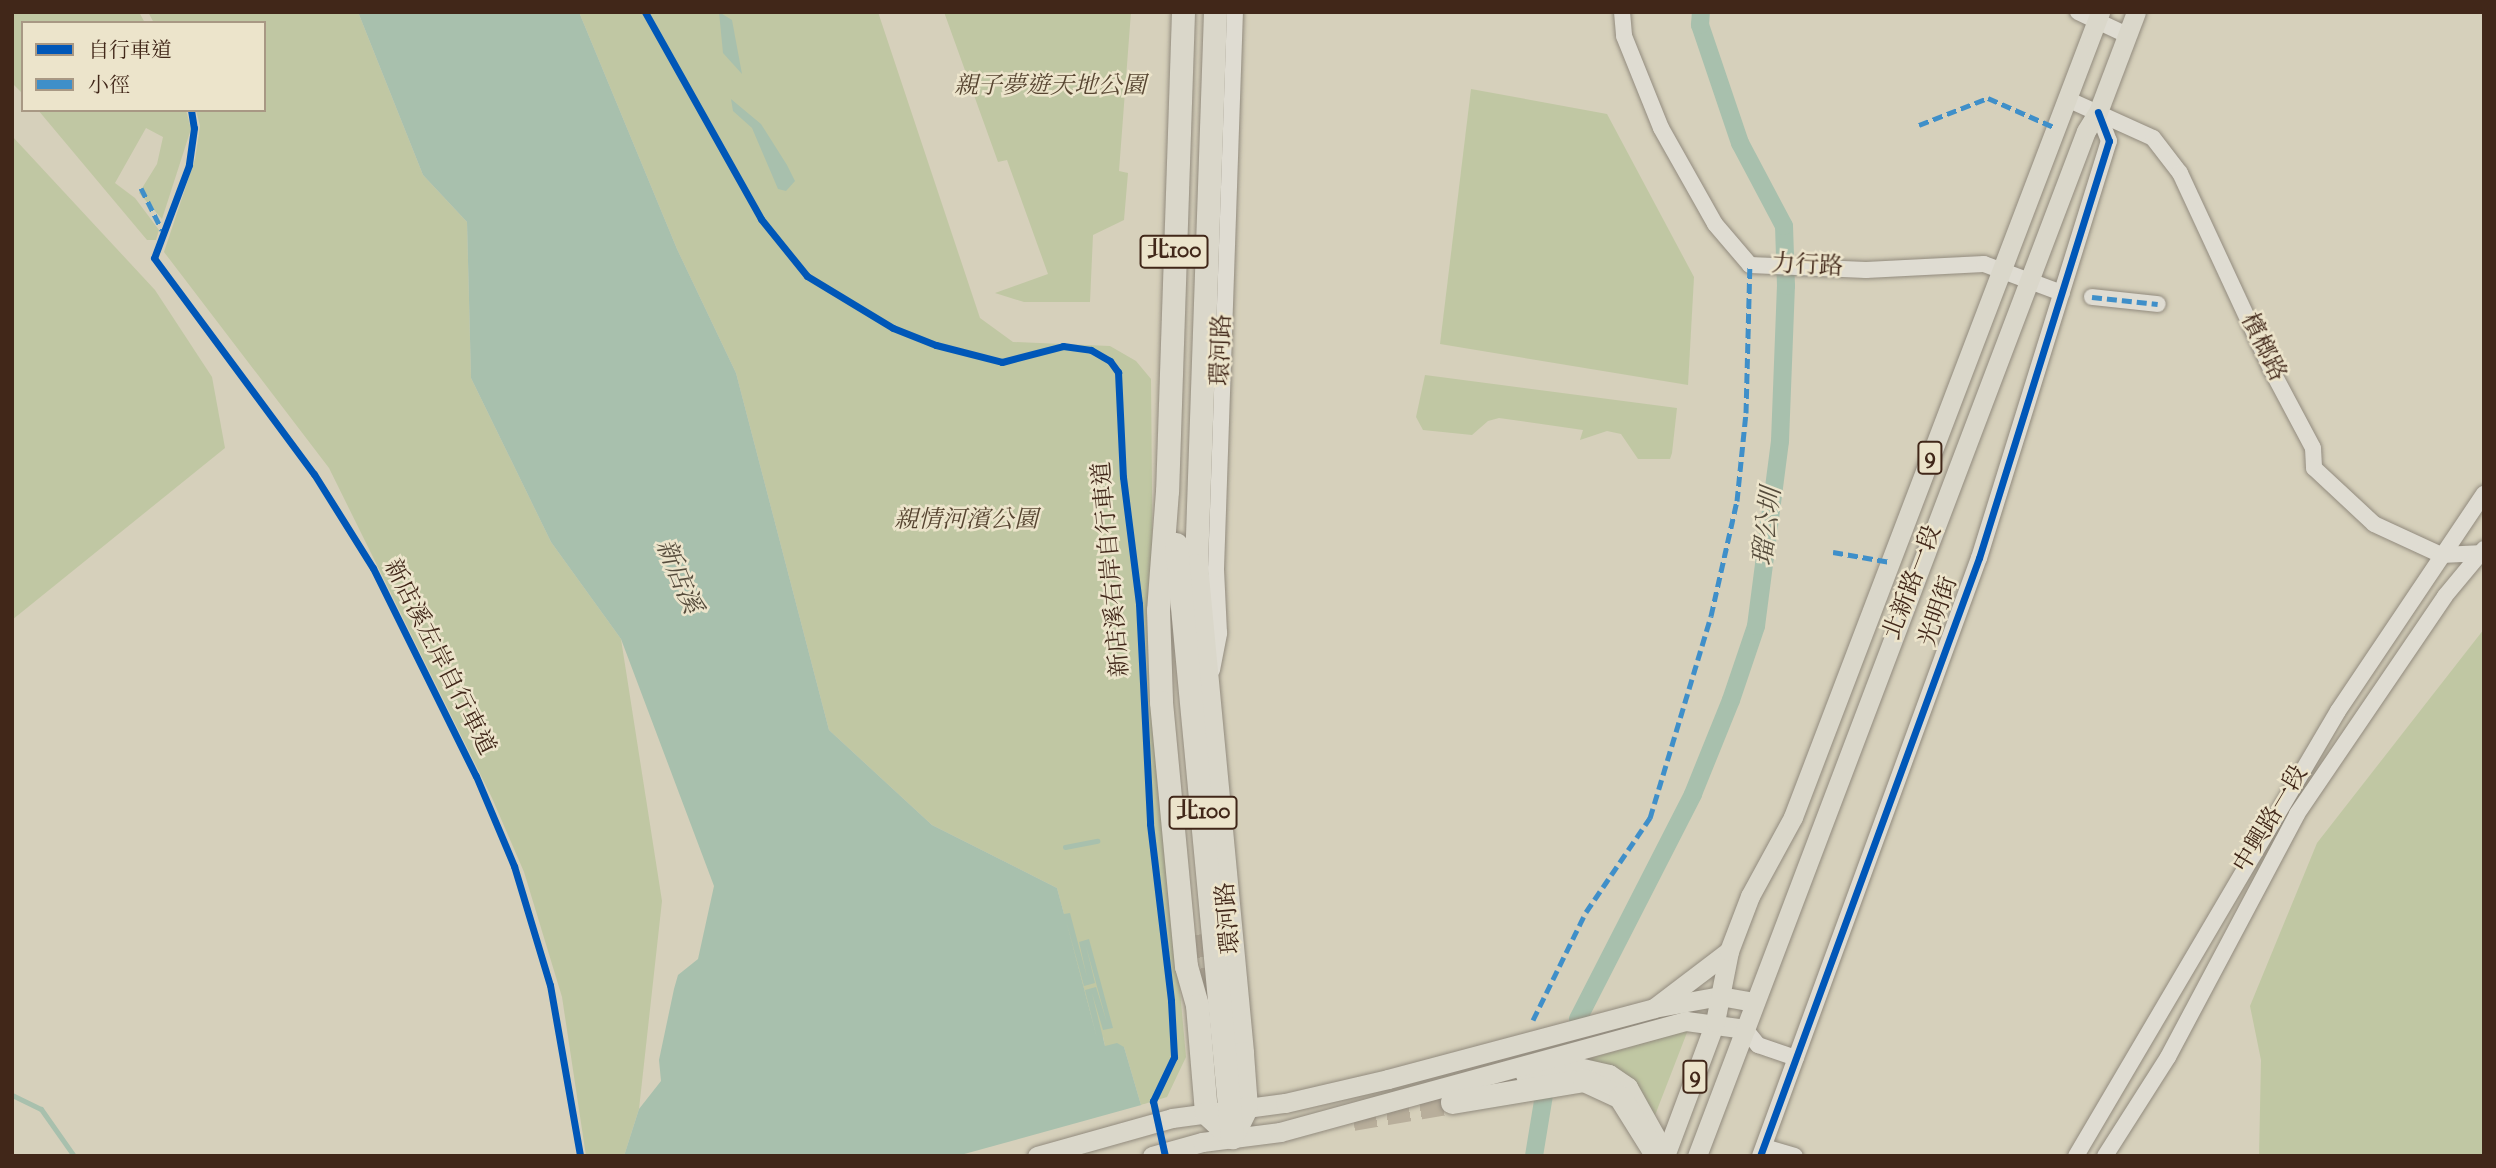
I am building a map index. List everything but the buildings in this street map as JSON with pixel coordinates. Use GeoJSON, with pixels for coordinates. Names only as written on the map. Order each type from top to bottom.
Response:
{"type":"FeatureCollection","features":[{"type":"Feature","properties":{"kind":"highway","name":"北100"},"geometry":{"type":"LineString","coordinates":[[1183,12],[1167,491],[1158,610],[1161,702],[1186,966],[1227,1110]]}},
{"type":"Feature","properties":{"kind":"highway","name":"環河路"},"geometry":{"type":"LineString","coordinates":[[1214,12],[1196,565],[1209,686],[1227,1110]]}},
{"type":"Feature","properties":{"kind":"highway","name":"北100"},"geometry":{"type":"LineString","coordinates":[[1167,491],[1191,676],[1227,1110]]}},
{"type":"Feature","properties":{"kind":"highway"},"geometry":{"type":"LineString","coordinates":[[1162,568],[1178,674],[1199,934]]}},
{"type":"Feature","properties":{"kind":"highway"},"geometry":{"type":"LineString","coordinates":[[1452,1102],[1584,1080],[1620,1097],[1661,1156]]}},
{"type":"Feature","properties":{"kind":"highway"},"geometry":{"type":"LineString","coordinates":[[1227,1110],[1232,1137]]}},
{"type":"Feature","properties":{"kind":"highway"},"geometry":{"type":"LineString","coordinates":[[1227,1110],[1232,1137]]}},
{"type":"Feature","properties":{"kind":"main road","name":"北新路一段"},"geometry":{"type":"LineString","coordinates":[[1697,1156],[2086,131],[2098,112],[2136,12]]}},
{"type":"Feature","properties":{"kind":"main road","name":"北新路一段"},"geometry":{"type":"LineString","coordinates":[[1661,1156],[1715,1022],[1729,951],[1750,896],[1793,817],[2097,18]]}},
{"type":"Feature","properties":{"kind":"main road"},"geometry":{"type":"LineString","coordinates":[[1654,1008],[1729,951]]}},
{"type":"Feature","properties":{"kind":"main road"},"geometry":{"type":"LineString","coordinates":[[1037,1156],[1172,1118],[1388,1079],[1654,1008],[1720,996],[1754,1002]]}},
{"type":"Feature","properties":{"kind":"main road"},"geometry":{"type":"LineString","coordinates":[[1152,1156],[1232,1137],[1280,1132],[1482,1074],[1686,1021],[1715,1022],[1745,1029]]}},
{"type":"Feature","properties":{"kind":"main road"},"geometry":{"type":"LineString","coordinates":[[1482,1074],[1518,1076],[1574,1066],[1593,1067],[1628,1087],[1657,1137],[1661,1156]]}},
{"type":"Feature","properties":{"kind":"street","name":"環河路"},"geometry":{"type":"LineString","coordinates":[[1209,686],[1219,633],[1221,399],[1235,12]]}},
{"type":"Feature","properties":{"kind":"street","name":"力行路"},"geometry":{"type":"LineString","coordinates":[[1622,12],[1624,36],[1661,128],[1715,224],[1750,265],[1875,270],[1984,264],[2062,293]]}},
{"type":"Feature","properties":{"kind":"street"},"geometry":{"type":"LineString","coordinates":[[2078,12],[2097,18],[2127,35]]}},
{"type":"Feature","properties":{"kind":"street","name":"檳榔路"},"geometry":{"type":"LineString","coordinates":[[2067,99],[2153,138],[2180,173],[2271,369],[2313,448],[2314,468],[2374,524],[2441,555],[2482,552]]}},
{"type":"Feature","properties":{"kind":"street","name":"光明街"},"geometry":{"type":"LineString","coordinates":[[1762,1152],[1936,685],[2109,141],[2098,112]]}},
{"type":"Feature","properties":{"kind":"street"},"geometry":{"type":"LineString","coordinates":[[2092,297],[2158,304]]}},
{"type":"Feature","properties":{"kind":"street","name":"中興路一段"},"geometry":{"type":"LineString","coordinates":[[2076,1156],[2143,1048],[2242,867],[2441,555],[2484,494]]}},
{"type":"Feature","properties":{"kind":"street","name":"中興路一段"},"geometry":{"type":"LineString","coordinates":[[2105,1156],[2168,1056],[2297,814],[2428,628],[2445,596],[2482,552]]}},
{"type":"Feature","properties":{"kind":"street"},"geometry":{"type":"LineString","coordinates":[[1745,1029],[1758,1045],[1797,1058]]}},
{"type":"Feature","properties":{"kind":"street"},"geometry":{"type":"LineString","coordinates":[[1762,1152],[1795,1156]]}},
{"type":"Feature","properties":{"kind":"green space"},"geometry":{"type":"Polygon","coordinates":[[[12,12],[139,12],[144,21],[21,21],[21,92],[12,83],[12,12]]]}},
{"type":"Feature","properties":{"kind":"green space"},"geometry":{"type":"Polygon","coordinates":[[[148,12],[358,12],[423,175],[467,222],[471,378],[551,542],[621,639],[662,901],[639,1109],[624,1156],[586,1156],[562,997],[524,872],[492,798],[329,468],[164,252],[195,159],[200,126],[196,112],[266,112],[266,21],[153,21],[148,12]]]}},
{"type":"Feature","properties":{"kind":"green space","name":"親情河濱公園"},"geometry":{"type":"Polygon","coordinates":[[[579,12],[878,12],[980,318],[1013,342],[1110,346],[1136,361],[1151,379],[1154,707],[1186,1057],[1167,1097],[1141,1105],[1124,1047],[1105,1046],[1103,1037],[1097,1038],[1057,888],[932,825],[829,730],[736,373],[677,249],[579,12]]]}},
{"type":"Feature","properties":{"kind":"green space","name":"親子夢遊天地公園"},"geometry":{"type":"Polygon","coordinates":[[[944,12],[1131,12],[1119,171],[1128,173],[1124,220],[1093,235],[1090,302],[1024,302],[995,293],[1048,274],[1007,160],[998,162],[944,12]]]}},
{"type":"Feature","properties":{"kind":"green space"},"geometry":{"type":"Polygon","coordinates":[[[1471,89],[1607,114],[1694,277],[1688,385],[1440,344],[1471,89]]]}},
{"type":"Feature","properties":{"kind":"green space"},"geometry":{"type":"Polygon","coordinates":[[[40,112],[187,112],[191,129],[162,219],[139,193],[157,164],[163,137],[146,128],[115,183],[135,198],[159,230],[156,240],[147,240],[40,112]]]}},
{"type":"Feature","properties":{"kind":"green space"},"geometry":{"type":"Polygon","coordinates":[[[12,136],[155,290],[212,377],[225,448],[12,620],[12,136]]]}},
{"type":"Feature","properties":{"kind":"green space"},"geometry":{"type":"Polygon","coordinates":[[[1425,375],[1677,408],[1672,453],[1670,459],[1638,459],[1621,434],[1607,431],[1580,440],[1583,430],[1499,418],[1488,421],[1472,435],[1423,430],[1416,417],[1425,375]]]}},
{"type":"Feature","properties":{"kind":"green space"},"geometry":{"type":"Polygon","coordinates":[[[2484,629],[2484,1156],[2259,1156],[2261,1060],[2250,1006],[2317,843],[2484,629]]]}},
{"type":"Feature","properties":{"kind":"green space"},"geometry":{"type":"Polygon","coordinates":[[[1688,1030],[1652,1123],[1608,1066],[1588,1059],[1688,1030]]]}},
{"type":"Feature","properties":{"kind":"water","name":"新店溪"},"geometry":{"type":"Polygon","coordinates":[[[358,12],[579,12],[677,249],[736,373],[829,730],[932,825],[1057,888],[1064,914],[1070,913],[1087,977],[1079,942],[1089,939],[1113,1028],[1103,1030],[1092,993],[1105,1046],[1117,1043],[1124,1047],[1141,1105],[1134,1156],[624,1156],[639,1109],[661,1081],[659,1060],[674,989],[678,975],[698,959],[714,886],[621,639],[551,542],[471,378],[467,222],[423,175],[358,12]],[[1066,920],[1097,1038],[1085,990],[1096,987],[1107,1023],[1086,946],[1095,983],[1084,986],[1066,920]]]}},
{"type":"Feature","properties":{"kind":"water"},"geometry":{"type":"Polygon","coordinates":[[[719,12],[732,20],[742,74],[723,53],[719,12]]]}},
{"type":"Feature","properties":{"kind":"water"},"geometry":{"type":"Polygon","coordinates":[[[731,99],[761,124],[787,165],[795,181],[786,191],[778,189],[752,128],[733,111],[731,99]]]}},
{"type":"Feature","properties":{"kind":"pier"},"geometry":{"type":"Polygon","coordinates":[[[1145,1104],[1137,1156],[957,1156],[1145,1104]]]}},
{"type":"Feature","properties":{"kind":"waterway","name":"瑠公圳"},"geometry":{"type":"LineString","coordinates":[[1578,1019],[1693,794],[1731,700],[1756,626],[1780,441],[1786,286],[1784,226],[1740,143],[1700,25],[1701,12]]}},
{"type":"Feature","properties":{"kind":"waterway"},"geometry":{"type":"LineString","coordinates":[[1065,847],[1097,841]]}},
{"type":"Feature","properties":{"kind":"waterway"},"geometry":{"type":"LineString","coordinates":[[12,1095],[41,1109],[74,1156]]}},
{"type":"Feature","properties":{"kind":"waterway","name":"瑠公圳"},"geometry":{"type":"LineString","coordinates":[[1534,1156],[1544,1095]]}},
{"type":"Feature","properties":{"kind":"tunnel"},"geometry":{"type":"LineString","coordinates":[[1199,934],[1210,1050],[1222,1104]]}},
{"type":"Feature","properties":{"kind":"tunnel"},"geometry":{"type":"LineString","coordinates":[[1353,1119],[1452,1102]]}},
{"type":"Feature","properties":{"kind":"marked path"},"geometry":{"type":"LineString","coordinates":[[1919,125],[1988,98],[2056,128]]}},
{"type":"Feature","properties":{"kind":"marked path"},"geometry":{"type":"LineString","coordinates":[[141,188],[162,230]]}},
{"type":"Feature","properties":{"kind":"marked path"},"geometry":{"type":"LineString","coordinates":[[1533,1020],[1586,912],[1650,818],[1711,616],[1737,501],[1746,413],[1750,265]]}},
{"type":"Feature","properties":{"kind":"marked path"},"geometry":{"type":"LineString","coordinates":[[2092,297],[2158,304]]}},
{"type":"Feature","properties":{"kind":"marked path"},"geometry":{"type":"LineString","coordinates":[[1833,552],[1890,562]]}},
{"type":"Feature","properties":{"kind":"cycle path","name":"新店溪右岸自行車道"},"geometry":{"type":"LineString","coordinates":[[645,12],[761,219],[807,276],[893,328],[936,345],[1002,362],[1063,346],[1091,350],[1110,361],[1118,372],[1123,477],[1139,604],[1150,824],[1171,1001],[1174,1057],[1153,1101],[1165,1156]]}},
{"type":"Feature","properties":{"kind":"cycle path","name":"新店溪左岸自行車道"},"geometry":{"type":"LineString","coordinates":[[191,112],[194,128],[189,165],[154,258],[314,474],[373,568],[476,776],[514,866],[550,985],[580,1156]]}},
{"type":"Feature","properties":{"kind":"cycle path"},"geometry":{"type":"LineString","coordinates":[[1760,1156],[1979,558],[2109,141],[2098,112]]}}]}
